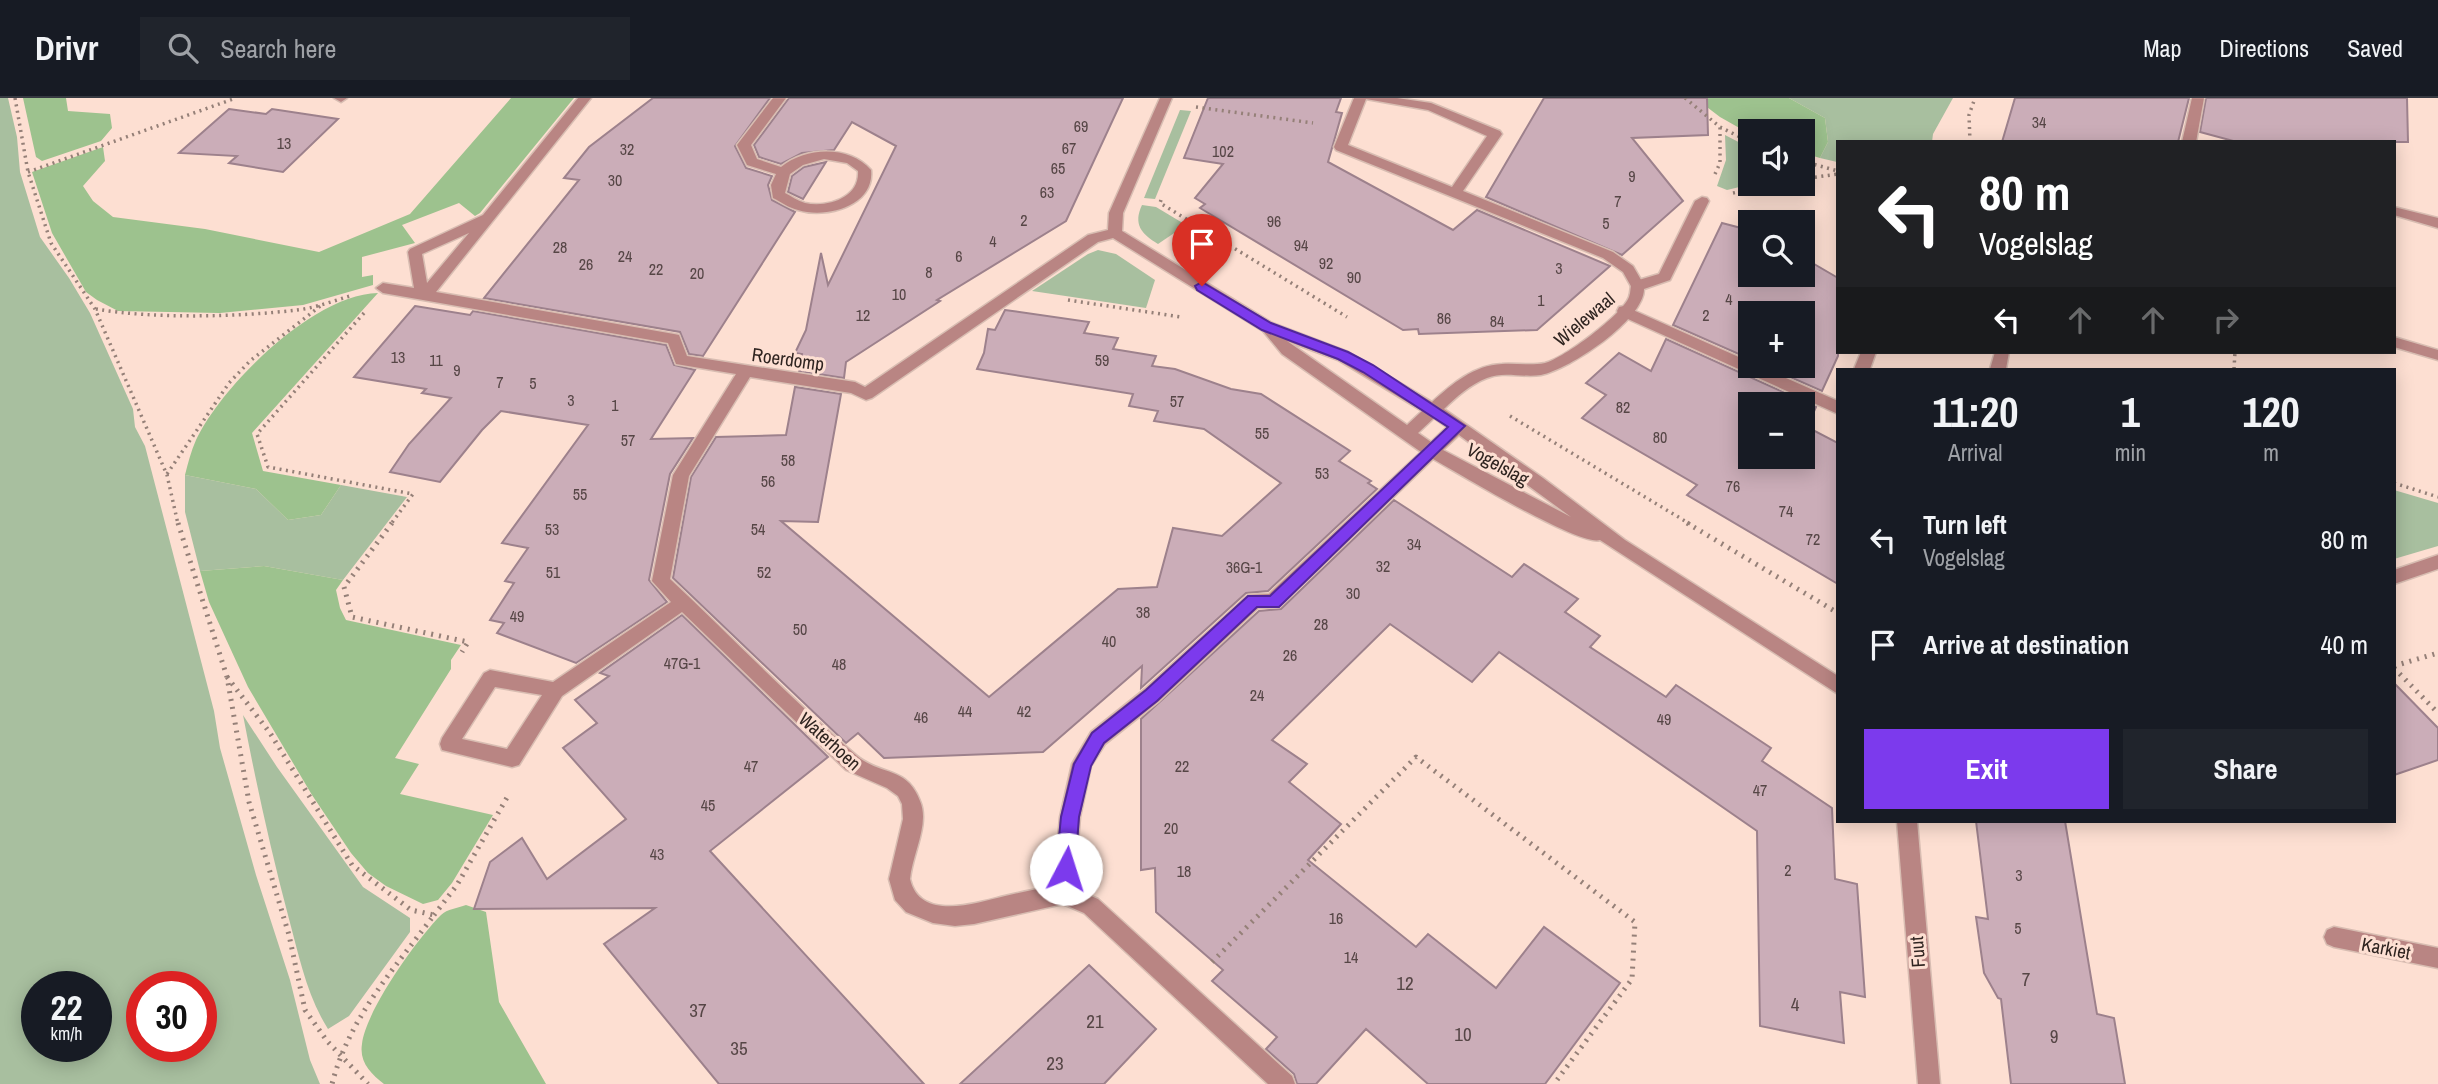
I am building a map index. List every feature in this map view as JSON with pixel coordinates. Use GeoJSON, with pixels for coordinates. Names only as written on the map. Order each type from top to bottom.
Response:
{"type":"FeatureCollection","features":[{"type":"Feature","properties":{"kind":"street"},"geometry":{"type":"LineString","coordinates":[[424,295],[585,98]]}},
{"type":"Feature","properties":{"kind":"street"},"geometry":{"type":"LineString","coordinates":[[780,98],[744,145],[752,162],[782,173]]}},
{"type":"Feature","properties":{"kind":"street"},"geometry":{"type":"LineString","coordinates":[[1360,98],[1341,147],[1608,255],[1628,269],[1637,285]]}},
{"type":"Feature","properties":{"kind":"street"},"geometry":{"type":"LineString","coordinates":[[1372,98],[1431,107],[1495,134],[1455,192]]}},
{"type":"Feature","properties":{"kind":"street"},"geometry":{"type":"LineString","coordinates":[[2189,140],[2198,98]]}},
{"type":"Feature","properties":{"kind":"street"},"geometry":{"type":"LineString","coordinates":[[1115,233],[1116,213],[1165,100]]}},
{"type":"Feature","properties":{"kind":"street"},"geometry":{"type":"LineString","coordinates":[[824,155],[844,156],[859,163],[866,171],[867,181],[862,191],[846,203],[816,211],[792,207],[778,195],[776,184],[782,173],[801,160],[824,155]]}},
{"type":"Feature","properties":{"kind":"street","name":"Wielewaal"},"geometry":{"type":"LineString","coordinates":[[1407,434],[1485,372],[1539,370],[1562,363],[1585,347],[1637,298],[1637,285],[1653,283],[1665,276],[1702,201]]}},
{"type":"Feature","properties":{"kind":"street"},"geometry":{"type":"LineString","coordinates":[[2396,212],[2438,223]]}},
{"type":"Feature","properties":{"kind":"street"},"geometry":{"type":"LineString","coordinates":[[424,295],[415,252],[490,217]]}},
{"type":"Feature","properties":{"kind":"street","name":"Roerdomp"},"geometry":{"type":"LineString","coordinates":[[384,289],[674,339],[681,360],[855,388],[866,394],[1093,238],[1115,233]]}},
{"type":"Feature","properties":{"kind":"street","name":"Vogelslag"},"geometry":{"type":"LineString","coordinates":[[1115,233],[1266,327],[1343,356],[1458,426],[1619,545],[1836,685]]}},
{"type":"Feature","properties":{"kind":"street"},"geometry":{"type":"LineString","coordinates":[[1624,311],[1836,407]]}},
{"type":"Feature","properties":{"kind":"street","name":"Vogelslag"},"geometry":{"type":"LineString","coordinates":[[1266,327],[1287,350],[1432,452],[1542,512],[1619,545]]}},
{"type":"Feature","properties":{"kind":"street"},"geometry":{"type":"LineString","coordinates":[[2396,343],[2438,355]]}},
{"type":"Feature","properties":{"kind":"street","name":"Waterhoen"},"geometry":{"type":"LineString","coordinates":[[745,372],[681,475],[661,581],[853,764],[868,774],[891,780],[906,791],[912,812],[912,833],[898,877],[906,898],[916,907],[936,915],[971,915],[1063,894]]}},
{"type":"Feature","properties":{"kind":"street"},"geometry":{"type":"LineString","coordinates":[[1284,1084],[1091,906],[1063,894],[1070,817],[1082,764],[1098,738],[1152,695],[1254,600],[1273,602],[1458,426]]}},
{"type":"Feature","properties":{"kind":"street"},"geometry":{"type":"LineString","coordinates":[[2396,576],[2438,562]]}},
{"type":"Feature","properties":{"kind":"street"},"geometry":{"type":"LineString","coordinates":[[555,690],[490,678],[449,744],[512,759],[555,690],[684,602]]}},
{"type":"Feature","properties":{"kind":"street","name":"Fuut"},"geometry":{"type":"LineString","coordinates":[[1907,823],[1929,1084]]}},
{"type":"Feature","properties":{"kind":"street","name":"Karkiet"},"geometry":{"type":"LineString","coordinates":[[2334,937],[2438,958]]}},
{"type":"Feature","properties":{"kind":"path"},"geometry":{"type":"LineString","coordinates":[[15,98],[28,172],[51,243],[95,309],[167,475],[178,523],[227,677],[248,802],[289,935],[305,1010],[327,1041],[368,1084]]}},
{"type":"Feature","properties":{"kind":"path"},"geometry":{"type":"LineString","coordinates":[[28,172],[236,98]]}},
{"type":"Feature","properties":{"kind":"path"},"geometry":{"type":"LineString","coordinates":[[1685,98],[1720,127],[1738,136]]}},
{"type":"Feature","properties":{"kind":"path"},"geometry":{"type":"LineString","coordinates":[[1970,140],[1969,116],[1975,98]]}},
{"type":"Feature","properties":{"kind":"path"},"geometry":{"type":"LineString","coordinates":[[1165,100],[1348,128]]}},
{"type":"Feature","properties":{"kind":"path"},"geometry":{"type":"LineString","coordinates":[[1702,201],[1720,163],[1720,127]]}},
{"type":"Feature","properties":{"kind":"path"},"geometry":{"type":"LineString","coordinates":[[1815,165],[1836,171]]}},
{"type":"Feature","properties":{"kind":"path"},"geometry":{"type":"LineString","coordinates":[[1815,176],[1836,172]]}},
{"type":"Feature","properties":{"kind":"path"},"geometry":{"type":"LineString","coordinates":[[1702,201],[1738,193]]}},
{"type":"Feature","properties":{"kind":"path"},"geometry":{"type":"LineString","coordinates":[[95,309],[129,315],[299,310],[384,289]]}},
{"type":"Feature","properties":{"kind":"path"},"geometry":{"type":"LineString","coordinates":[[384,289],[257,434],[268,467],[413,494],[344,587],[352,617],[468,642],[457,660],[487,667],[490,678]]}},
{"type":"Feature","properties":{"kind":"path"},"geometry":{"type":"LineString","coordinates":[[1015,292],[1186,318]]}},
{"type":"Feature","properties":{"kind":"path"},"geometry":{"type":"LineString","coordinates":[[167,475],[229,383],[259,354],[324,303]]}},
{"type":"Feature","properties":{"kind":"path"},"geometry":{"type":"LineString","coordinates":[[2396,484],[2438,497]]}},
{"type":"Feature","properties":{"kind":"path"},"geometry":{"type":"LineString","coordinates":[[2396,666],[2438,653]]}},
{"type":"Feature","properties":{"kind":"path"},"geometry":{"type":"LineString","coordinates":[[2396,669],[2438,713]]}},
{"type":"Feature","properties":{"kind":"path"},"geometry":{"type":"LineString","coordinates":[[227,677],[270,733],[352,865],[411,910],[434,915]]}},
{"type":"Feature","properties":{"kind":"path"},"geometry":{"type":"LineString","coordinates":[[1184,990],[1416,757],[1635,922],[1632,979],[1554,1084]]}},
{"type":"Feature","properties":{"kind":"path"},"geometry":{"type":"LineString","coordinates":[[332,1084],[340,1053],[365,1007],[457,885],[524,771],[512,759]]}},
{"type":"Feature","properties":{"kind":"green space"},"geometry":{"type":"Polygon","coordinates":[[[0,98],[8,98],[17,137],[20,172],[40,237],[90,313],[133,409],[135,427],[145,446],[214,711],[220,748],[256,875],[290,980],[310,1060],[320,1084],[0,1084],[0,98]]]}},
{"type":"Feature","properties":{"kind":"green space"},"geometry":{"type":"Polygon","coordinates":[[[23,98],[66,98],[68,111],[110,114],[112,128],[101,141],[42,161],[36,157],[23,98]]]}},
{"type":"Feature","properties":{"kind":"green space"},"geometry":{"type":"Polygon","coordinates":[[[511,98],[574,98],[480,213],[475,216],[459,203],[402,225],[415,243],[362,257],[362,277],[373,275],[373,285],[303,305],[220,313],[118,311],[86,292],[52,233],[32,172],[103,147],[105,161],[83,186],[93,201],[113,217],[205,229],[319,252],[410,214],[511,98]]]}},
{"type":"Feature","properties":{"kind":"green space"},"geometry":{"type":"Polygon","coordinates":[[[1695,98],[1789,98],[1825,118],[1828,142],[1820,158],[1815,157],[1815,119],[1738,119],[1738,127],[1695,98]]]}},
{"type":"Feature","properties":{"kind":"green space"},"geometry":{"type":"Polygon","coordinates":[[[1789,98],[1953,98],[1932,140],[1836,140],[1836,162],[1820,158],[1828,142],[1825,118],[1789,98]]]}},
{"type":"Feature","properties":{"kind":"green space"},"geometry":{"type":"Polygon","coordinates":[[[1180,110],[1191,111],[1155,199],[1144,198],[1180,110]]]}},
{"type":"Feature","properties":{"kind":"green space"},"geometry":{"type":"Polygon","coordinates":[[[1725,135],[1738,142],[1738,187],[1727,190],[1717,186],[1726,160],[1725,135]]]}},
{"type":"Feature","properties":{"kind":"green space"},"geometry":{"type":"Polygon","coordinates":[[[1142,205],[1156,207],[1186,225],[1158,244],[1140,228],[1138,218],[1142,205]]]}},
{"type":"Feature","properties":{"kind":"green space"},"geometry":{"type":"Polygon","coordinates":[[[1098,250],[1116,254],[1155,280],[1146,308],[1032,291],[1088,254],[1098,250]]]}},
{"type":"Feature","properties":{"kind":"green space"},"geometry":{"type":"Polygon","coordinates":[[[378,293],[252,433],[263,471],[341,485],[321,515],[288,520],[256,489],[185,475],[194,444],[209,418],[226,394],[273,346],[299,325],[326,309],[353,297],[378,293]]]}},
{"type":"Feature","properties":{"kind":"green space"},"geometry":{"type":"Polygon","coordinates":[[[185,475],[256,489],[288,520],[321,515],[341,485],[407,497],[343,580],[264,566],[200,571],[185,512],[185,475]]]}},
{"type":"Feature","properties":{"kind":"green space"},"geometry":{"type":"Polygon","coordinates":[[[2396,491],[2438,503],[2438,546],[2396,558],[2396,491]]]}},
{"type":"Feature","properties":{"kind":"green space"},"geometry":{"type":"Polygon","coordinates":[[[264,566],[343,580],[336,590],[346,620],[461,645],[451,660],[451,669],[395,758],[419,764],[400,794],[493,815],[452,883],[438,900],[423,904],[386,886],[368,873],[351,853],[312,795],[248,687],[209,602],[200,571],[264,566]]]}},
{"type":"Feature","properties":{"kind":"green space"},"geometry":{"type":"Polygon","coordinates":[[[243,715],[363,887],[410,918],[410,932],[349,1016],[328,1029],[314,1003],[300,961],[282,894],[243,715]]]}},
{"type":"Feature","properties":{"kind":"green space"},"geometry":{"type":"Polygon","coordinates":[[[466,905],[486,912],[499,1002],[546,1084],[384,1084],[371,1072],[362,1056],[362,1044],[373,1013],[394,976],[431,926],[443,913],[466,905]]]}},
{"type":"Feature","properties":{"kind":"building"},"geometry":{"type":"Polygon","coordinates":[[[653,98],[770,98],[735,146],[746,168],[772,176],[768,185],[772,200],[795,212],[703,356],[689,354],[680,332],[484,298],[579,180],[564,178],[589,147],[653,98]]]}},
{"type":"Feature","properties":{"kind":"building"},"geometry":{"type":"Polygon","coordinates":[[[789,98],[1123,98],[1066,221],[937,300],[940,301],[846,362],[844,378],[799,371],[802,354],[795,353],[806,330],[821,253],[828,285],[896,146],[852,122],[834,150],[802,153],[781,164],[759,157],[754,145],[789,98]]]}},
{"type":"Feature","properties":{"kind":"building"},"geometry":{"type":"Polygon","coordinates":[[[1208,98],[1341,98],[1336,112],[1342,113],[1328,162],[1453,230],[1477,210],[1610,266],[1537,330],[1419,334],[1418,329],[1403,330],[1200,208],[1205,204],[1195,198],[1223,164],[1184,158],[1208,98]]]}},
{"type":"Feature","properties":{"kind":"building"},"geometry":{"type":"Polygon","coordinates":[[[1544,98],[1707,98],[1708,135],[1632,138],[1683,201],[1622,255],[1486,197],[1544,98]]]}},
{"type":"Feature","properties":{"kind":"building"},"geometry":{"type":"Polygon","coordinates":[[[2015,98],[2189,98],[2178,140],[2003,140],[2015,98]]]}},
{"type":"Feature","properties":{"kind":"building"},"geometry":{"type":"Polygon","coordinates":[[[2206,98],[2407,98],[2408,142],[2230,140],[2200,132],[2206,98]]]}},
{"type":"Feature","properties":{"kind":"building"},"geometry":{"type":"Polygon","coordinates":[[[229,109],[266,114],[272,109],[338,119],[283,172],[229,163],[237,156],[179,153],[229,109]]]}},
{"type":"Feature","properties":{"kind":"building"},"geometry":{"type":"Polygon","coordinates":[[[826,162],[803,199],[788,192],[792,176],[804,167],[826,162]]]}},
{"type":"Feature","properties":{"kind":"building"},"geometry":{"type":"Polygon","coordinates":[[[1722,223],[1738,227],[1738,287],[1815,287],[1815,265],[1836,277],[1838,356],[1822,391],[1792,378],[1815,378],[1815,301],[1738,301],[1738,354],[1673,325],[1722,223]]]}},
{"type":"Feature","properties":{"kind":"building"},"geometry":{"type":"Polygon","coordinates":[[[415,306],[470,315],[473,311],[666,345],[674,365],[695,370],[651,439],[693,438],[670,474],[649,580],[667,602],[576,663],[497,633],[504,623],[490,620],[514,583],[505,581],[528,548],[502,543],[588,425],[501,411],[440,482],[390,472],[409,444],[451,398],[422,393],[426,389],[354,377],[415,306]]]}},
{"type":"Feature","properties":{"kind":"building"},"geometry":{"type":"Polygon","coordinates":[[[1005,310],[1089,322],[1084,333],[1118,338],[1113,349],[1156,356],[1152,366],[1175,369],[1231,389],[1261,394],[1350,451],[1339,461],[1371,481],[1368,483],[1377,489],[1268,591],[1246,593],[1141,688],[1142,666],[1043,752],[884,758],[858,733],[846,743],[673,578],[691,477],[716,437],[786,435],[795,387],[841,394],[818,522],[781,521],[989,697],[1118,589],[1157,587],[1173,528],[1222,536],[1281,483],[1204,429],[1154,421],[1158,411],[1129,406],[1133,394],[977,369],[984,353],[988,329],[995,330],[1005,310]]]}},
{"type":"Feature","properties":{"kind":"building"},"geometry":{"type":"Polygon","coordinates":[[[1666,339],[1738,372],[1738,378],[1752,378],[1783,392],[1738,392],[1738,469],[1815,469],[1815,431],[1836,442],[1836,583],[1687,495],[1697,485],[1582,418],[1606,395],[1586,383],[1619,353],[1651,371],[1666,339]]]}},
{"type":"Feature","properties":{"kind":"building"},"geometry":{"type":"Polygon","coordinates":[[[1394,500],[1512,577],[1524,564],[1578,599],[1565,612],[1600,636],[1590,647],[1666,697],[1676,685],[1771,748],[1762,761],[1832,808],[1835,879],[1857,884],[1865,997],[1840,992],[1844,1043],[1760,1026],[1757,831],[1499,652],[1472,682],[1390,624],[1272,740],[1307,764],[1289,782],[1341,824],[1308,860],[1416,947],[1428,934],[1496,988],[1544,927],[1620,983],[1545,1084],[1428,1084],[1366,1029],[1316,1084],[1297,1084],[1294,1074],[1266,1049],[1277,1037],[1212,981],[1223,970],[1156,912],[1155,868],[1141,870],[1141,719],[1259,611],[1281,609],[1394,500]]]}},
{"type":"Feature","properties":{"kind":"building"},"geometry":{"type":"Polygon","coordinates":[[[682,615],[828,757],[710,851],[924,1084],[719,1084],[604,944],[655,908],[474,909],[490,862],[522,838],[547,879],[626,819],[563,748],[597,723],[575,700],[609,676],[600,673],[682,615]]]}},
{"type":"Feature","properties":{"kind":"building"},"geometry":{"type":"Polygon","coordinates":[[[2396,685],[2438,728],[2438,760],[2396,774],[2396,685]]]}},
{"type":"Feature","properties":{"kind":"building"},"geometry":{"type":"Polygon","coordinates":[[[1976,823],[2065,823],[2097,1014],[2114,1018],[2125,1084],[2011,1084],[2001,999],[1984,973],[1976,917],[1988,919],[1976,823]]]}},
{"type":"Feature","properties":{"kind":"building"},"geometry":{"type":"Polygon","coordinates":[[[1089,965],[1156,1029],[1104,1084],[960,1084],[1089,965]]]}},
{"type":"Feature","properties":{"kind":"route"},"geometry":{"type":"LineString","coordinates":[[1066,869],[1070,817],[1082,764],[1098,738],[1152,695],[1254,600],[1273,602],[1458,426],[1368,369],[1317,345],[1266,327],[1202,286]]}}]}
